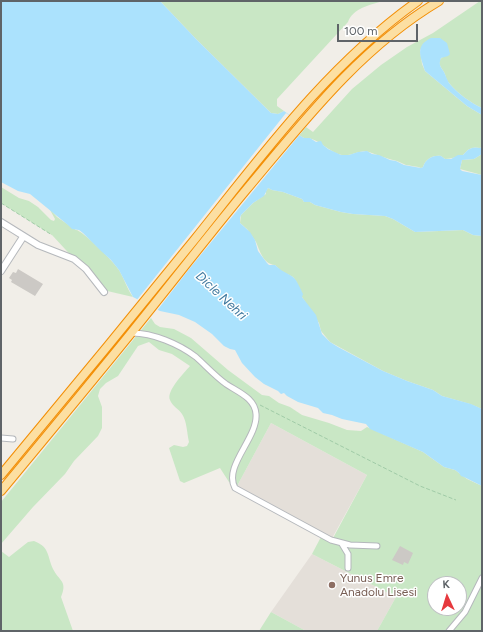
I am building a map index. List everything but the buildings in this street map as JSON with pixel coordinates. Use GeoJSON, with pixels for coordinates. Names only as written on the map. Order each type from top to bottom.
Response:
{"type":"FeatureCollection","features":[{"type":"Feature","properties":{"kind":"highway"},"geometry":{"type":"LineString","coordinates":[[1,475],[129,321],[293,116],[343,63],[369,39],[418,1]]}},
{"type":"Feature","properties":{"kind":"highway"},"geometry":{"type":"LineString","coordinates":[[1,491],[134,329],[203,241],[303,123],[338,84],[375,47],[412,18],[439,1]]}},
{"type":"Feature","properties":{"kind":"street"},"geometry":{"type":"LineString","coordinates":[[1,222],[38,245],[74,259],[86,269],[104,292]]}},
{"type":"Feature","properties":{"kind":"street"},"geometry":{"type":"LineString","coordinates":[[1,271],[23,237]]}},
{"type":"Feature","properties":{"kind":"street"},"geometry":{"type":"LineString","coordinates":[[134,329],[139,333],[160,338],[188,352],[225,383],[252,401],[255,406],[256,420],[235,467],[233,478],[236,488],[322,535],[342,544],[377,546]]}},
{"type":"Feature","properties":{"kind":"street"},"geometry":{"type":"LineString","coordinates":[[1,438],[13,439]]}},
{"type":"Feature","properties":{"kind":"street"},"geometry":{"type":"LineString","coordinates":[[342,544],[348,554],[348,568]]}},
{"type":"Feature","properties":{"kind":"street"},"geometry":{"type":"LineString","coordinates":[[449,631],[465,612],[482,578]]}},
{"type":"Feature","properties":{"kind":"path"},"geometry":{"type":"LineString","coordinates":[[1,203],[52,235]]}},
{"type":"Feature","properties":{"kind":"path"},"geometry":{"type":"LineString","coordinates":[[252,401],[420,486],[456,500]]}},
{"type":"Feature","properties":{"kind":"shaded area"},"geometry":{"type":"Polygon","coordinates":[[[271,423],[367,475],[331,540],[236,488],[271,423]]]}},
{"type":"Feature","properties":{"kind":"shaded area","name":"Yunus Emre Anadolu Lisesi"},"geometry":{"type":"Polygon","coordinates":[[[312,554],[396,597],[377,631],[306,631],[271,612],[312,554]]]}},
{"type":"Feature","properties":{"kind":"green space"},"geometry":{"type":"Polygon","coordinates":[[[160,1],[383,1],[362,8],[350,17],[348,22],[277,99],[277,106],[284,111],[278,114],[271,113],[160,1]]]}},
{"type":"Feature","properties":{"kind":"green space"},"geometry":{"type":"Polygon","coordinates":[[[482,1],[482,108],[469,101],[447,81],[439,62],[444,56],[440,38],[434,38],[420,50],[422,64],[425,71],[467,106],[482,115],[482,147],[472,148],[463,155],[450,159],[445,159],[441,156],[432,157],[421,168],[406,165],[366,151],[342,155],[314,140],[304,138],[299,135],[306,127],[313,132],[352,89],[381,65],[407,47],[433,33],[482,1]]]}},
{"type":"Feature","properties":{"kind":"green space"},"geometry":{"type":"Polygon","coordinates":[[[482,154],[482,175],[460,169],[462,160],[474,159],[482,154]]]}},
{"type":"Feature","properties":{"kind":"green space"},"geometry":{"type":"Polygon","coordinates":[[[1,187],[19,198],[29,201],[54,221],[55,219],[49,208],[57,217],[85,235],[116,266],[133,297],[103,290],[52,235],[1,203],[1,187]]]}},
{"type":"Feature","properties":{"kind":"green space"},"geometry":{"type":"Polygon","coordinates":[[[268,188],[302,199],[304,202],[310,202],[315,205],[341,212],[385,216],[415,232],[463,230],[473,235],[482,236],[482,409],[442,396],[433,390],[383,371],[330,342],[321,331],[319,323],[302,297],[293,277],[265,260],[256,242],[247,229],[240,223],[241,215],[253,203],[266,194],[268,188]]]}},
{"type":"Feature","properties":{"kind":"green space"},"geometry":{"type":"Polygon","coordinates":[[[151,318],[155,324],[160,327],[174,329],[191,338],[228,370],[262,395],[269,396],[302,415],[347,430],[361,431],[367,427],[423,452],[444,467],[455,470],[467,479],[482,486],[482,631],[377,631],[396,597],[312,554],[322,535],[332,540],[367,475],[271,423],[236,488],[229,482],[220,468],[184,483],[180,481],[169,448],[174,445],[183,447],[187,446],[189,442],[184,417],[171,402],[169,396],[176,382],[190,366],[172,354],[159,350],[149,342],[138,346],[118,376],[106,383],[100,389],[98,396],[102,407],[102,428],[98,436],[1,544],[1,502],[151,318]]]}},
{"type":"Feature","properties":{"kind":"green space"},"geometry":{"type":"Polygon","coordinates":[[[34,541],[43,546],[47,552],[55,573],[63,584],[64,588],[61,597],[73,631],[1,631],[1,551],[9,557],[28,542],[34,541]]]}},
{"type":"Feature","properties":{"kind":"green space"},"geometry":{"type":"Polygon","coordinates":[[[271,612],[306,631],[259,631],[271,612]]]}},
{"type":"Feature","properties":{"kind":"water","name":"Dicle Nehri"},"geometry":{"type":"Polygon","coordinates":[[[1,1],[160,1],[271,113],[278,114],[284,111],[306,127],[299,135],[304,138],[310,138],[316,142],[321,141],[328,149],[341,155],[349,155],[367,151],[404,165],[421,168],[432,157],[441,156],[445,159],[451,159],[458,155],[463,155],[470,148],[482,147],[482,154],[474,159],[462,160],[460,169],[462,171],[482,175],[482,236],[473,235],[463,230],[415,232],[385,216],[341,212],[315,205],[310,202],[304,202],[302,199],[268,188],[264,196],[253,203],[241,215],[240,223],[250,232],[255,240],[258,251],[267,263],[269,265],[275,265],[296,280],[303,294],[302,297],[316,315],[322,334],[330,342],[383,371],[433,390],[442,396],[471,404],[482,409],[482,486],[461,476],[455,470],[444,467],[423,452],[370,429],[366,424],[323,413],[318,408],[298,402],[284,393],[281,394],[264,384],[242,363],[235,350],[224,346],[212,334],[195,322],[179,315],[160,311],[133,297],[119,270],[111,260],[83,233],[79,230],[72,229],[30,194],[18,191],[1,182],[1,1]]]}},
{"type":"Feature","properties":{"kind":"water"},"geometry":{"type":"Polygon","coordinates":[[[431,38],[440,38],[447,43],[450,54],[441,58],[440,64],[448,82],[464,97],[482,108],[482,115],[467,106],[425,71],[420,52],[422,45],[431,38]]]}},
{"type":"Feature","properties":{"kind":"pier"},"geometry":{"type":"Polygon","coordinates":[[[286,113],[306,127],[190,268],[156,312],[136,301],[286,113]]]}},
{"type":"Feature","properties":{"kind":"place","name":"Yunus Emre Anadolu Lisesi"},"geometry":{"type":"Point","coordinates":[332,585]}}]}
